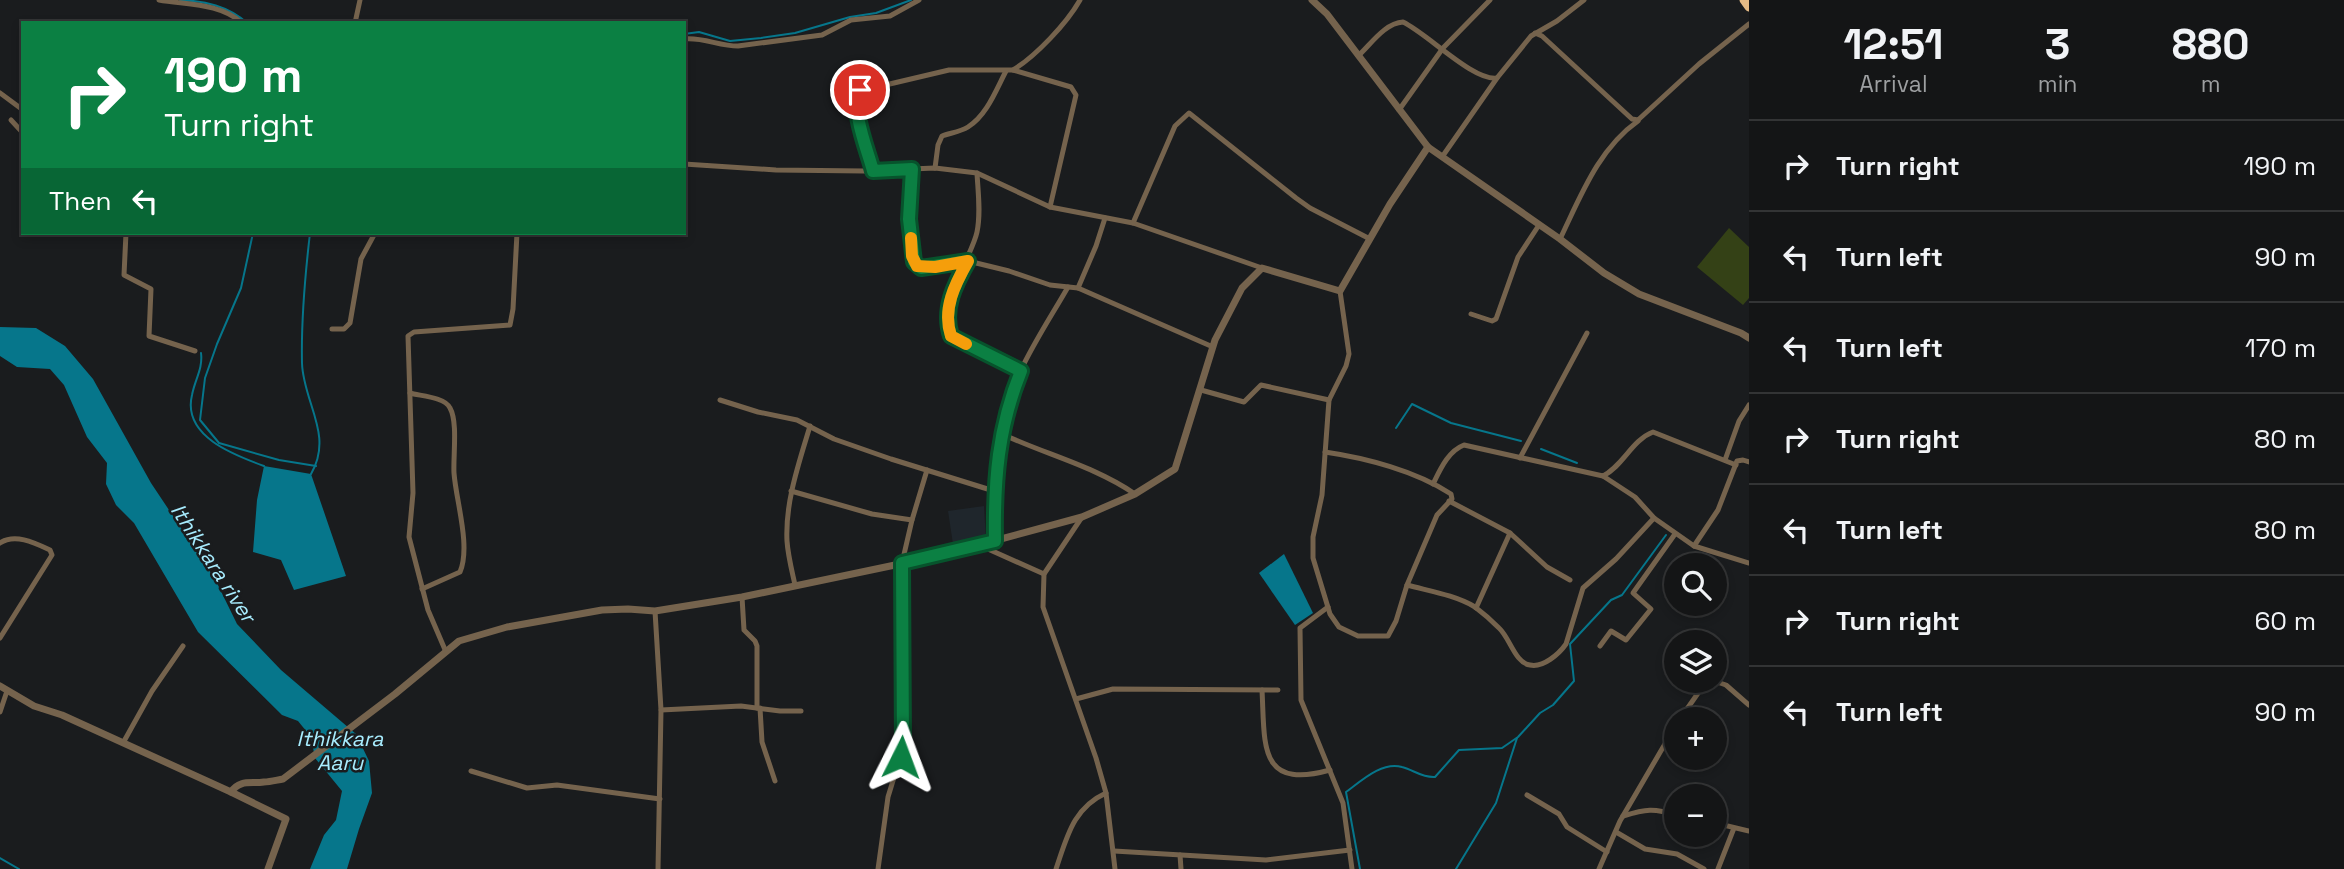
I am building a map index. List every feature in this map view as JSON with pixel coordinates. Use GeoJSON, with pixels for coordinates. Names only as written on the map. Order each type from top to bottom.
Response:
{"type":"FeatureCollection","features":[{"type":"Feature","properties":{"kind":"highway"},"geometry":{"type":"LineString","coordinates":[[1744,0],[1749,7]]}},
{"type":"Feature","properties":{"kind":"street"},"geometry":{"type":"LineString","coordinates":[[159,0],[216,9],[232,14],[240,21]]}},
{"type":"Feature","properties":{"kind":"street"},"geometry":{"type":"LineString","coordinates":[[355,21],[360,0]]}},
{"type":"Feature","properties":{"kind":"street"},"geometry":{"type":"LineString","coordinates":[[686,38],[738,46],[822,35],[851,20],[884,18],[919,0]]}},
{"type":"Feature","properties":{"kind":"street"},"geometry":{"type":"LineString","coordinates":[[935,168],[942,136],[964,129],[974,122],[1010,71],[1048,38],[1080,0]]}},
{"type":"Feature","properties":{"kind":"street"},"geometry":{"type":"LineString","coordinates":[[1312,0],[1327,14],[1428,147],[1604,273],[1639,294],[1749,338]]}},
{"type":"Feature","properties":{"kind":"street"},"geometry":{"type":"LineString","coordinates":[[1399,110],[1443,48],[1490,0]]}},
{"type":"Feature","properties":{"kind":"street"},"geometry":{"type":"LineString","coordinates":[[1442,157],[1497,78],[1535,33],[1558,21],[1584,0]]}},
{"type":"Feature","properties":{"kind":"street"},"geometry":{"type":"LineString","coordinates":[[1358,56],[1388,27],[1397,22],[1410,25],[1470,70],[1497,78]]}},
{"type":"Feature","properties":{"kind":"street"},"geometry":{"type":"LineString","coordinates":[[1560,239],[1595,167],[1625,130],[1749,24]]}},
{"type":"Feature","properties":{"kind":"street"},"geometry":{"type":"LineString","coordinates":[[1535,33],[1542,36],[1632,119],[1638,120]]}},
{"type":"Feature","properties":{"kind":"street"},"geometry":{"type":"LineString","coordinates":[[873,171],[857,109],[860,90],[949,70],[1010,71],[1071,87],[1076,95],[1050,207]]}},
{"type":"Feature","properties":{"kind":"street"},"geometry":{"type":"LineString","coordinates":[[0,93],[21,109]]}},
{"type":"Feature","properties":{"kind":"street"},"geometry":{"type":"LineString","coordinates":[[1133,223],[1175,126],[1189,113],[1310,208],[1370,239]]}},
{"type":"Feature","properties":{"kind":"street"},"geometry":{"type":"LineString","coordinates":[[11,120],[21,131]]}},
{"type":"Feature","properties":{"kind":"street"},"geometry":{"type":"LineString","coordinates":[[1325,452],[1361,457],[1433,484],[1451,494],[1452,499],[1437,515],[1407,585],[1391,632],[1384,638],[1346,632],[1334,621],[1312,548],[1322,495],[1325,452],[1329,401],[1349,354],[1340,291],[1390,204],[1428,147]]}},
{"type":"Feature","properties":{"kind":"street"},"geometry":{"type":"LineString","coordinates":[[686,164],[776,170],[873,171],[935,168],[977,173],[1050,207],[1133,223],[1262,268],[1340,291]]}},
{"type":"Feature","properties":{"kind":"street"},"geometry":{"type":"LineString","coordinates":[[912,169],[909,219],[914,262],[921,268],[968,261],[1049,285],[1078,288],[1213,347]]}},
{"type":"Feature","properties":{"kind":"street"},"geometry":{"type":"LineString","coordinates":[[977,173],[977,234],[968,261],[956,281],[950,300],[948,323],[951,336],[1021,371]]}},
{"type":"Feature","properties":{"kind":"street"},"geometry":{"type":"LineString","coordinates":[[1078,288],[1105,218]]}},
{"type":"Feature","properties":{"kind":"street"},"geometry":{"type":"LineString","coordinates":[[1471,314],[1496,320],[1518,257],[1539,225]]}},
{"type":"Feature","properties":{"kind":"street"},"geometry":{"type":"LineString","coordinates":[[126,235],[124,275],[148,286],[152,292],[149,336],[195,351]]}},
{"type":"Feature","properties":{"kind":"street"},"geometry":{"type":"LineString","coordinates":[[332,329],[344,329],[351,323],[361,259],[374,235]]}},
{"type":"Feature","properties":{"kind":"street"},"geometry":{"type":"LineString","coordinates":[[446,652],[428,610],[409,537],[414,493],[408,341],[410,333],[510,324],[517,235]]}},
{"type":"Feature","properties":{"kind":"street"},"geometry":{"type":"LineString","coordinates":[[231,792],[242,782],[283,779],[459,641],[507,627],[602,610],[655,611],[742,597],[902,563],[1082,517],[1135,495],[1175,469],[1215,340],[1242,288],[1262,268]]}},
{"type":"Feature","properties":{"kind":"street"},"geometry":{"type":"LineString","coordinates":[[995,541],[994,491],[1004,416],[1021,371],[1068,287]]}},
{"type":"Feature","properties":{"kind":"street"},"geometry":{"type":"LineString","coordinates":[[1520,458],[1587,333]]}},
{"type":"Feature","properties":{"kind":"street"},"geometry":{"type":"LineString","coordinates":[[1200,390],[1244,402],[1261,385],[1329,401]]}},
{"type":"Feature","properties":{"kind":"street"},"geometry":{"type":"LineString","coordinates":[[410,393],[443,402],[452,412],[454,473],[464,553],[460,572],[422,589]]}},
{"type":"Feature","properties":{"kind":"street"},"geometry":{"type":"LineString","coordinates":[[720,400],[797,420],[834,439],[994,491]]}},
{"type":"Feature","properties":{"kind":"street"},"geometry":{"type":"LineString","coordinates":[[1725,460],[1739,421],[1749,405]]}},
{"type":"Feature","properties":{"kind":"street"},"geometry":{"type":"LineString","coordinates":[[795,585],[786,540],[791,491],[810,426]]}},
{"type":"Feature","properties":{"kind":"street"},"geometry":{"type":"LineString","coordinates":[[1603,476],[1612,471],[1642,438],[1653,432],[1736,465]]}},
{"type":"Feature","properties":{"kind":"street"},"geometry":{"type":"LineString","coordinates":[[1002,434],[1089,468],[1114,480],[1135,495]]}},
{"type":"Feature","properties":{"kind":"street"},"geometry":{"type":"LineString","coordinates":[[1433,484],[1443,464],[1458,447],[1469,446],[1603,476],[1635,497],[1654,518],[1694,546],[1749,562]]}},
{"type":"Feature","properties":{"kind":"street"},"geometry":{"type":"LineString","coordinates":[[1694,546],[1718,510],[1737,461],[1749,462]]}},
{"type":"Feature","properties":{"kind":"street"},"geometry":{"type":"LineString","coordinates":[[878,869],[888,797],[903,748],[902,563],[927,471]]}},
{"type":"Feature","properties":{"kind":"street"},"geometry":{"type":"LineString","coordinates":[[791,491],[872,514],[912,520]]}},
{"type":"Feature","properties":{"kind":"street"},"geometry":{"type":"LineString","coordinates":[[1449,501],[1510,533],[1547,567],[1570,580]]}},
{"type":"Feature","properties":{"kind":"street"},"geometry":{"type":"LineString","coordinates":[[1082,517],[1044,574],[1043,607],[1106,793],[1115,869]]}},
{"type":"Feature","properties":{"kind":"street"},"geometry":{"type":"LineString","coordinates":[[1407,585],[1476,608],[1503,631],[1522,662],[1531,666],[1548,660],[1566,644],[1583,588],[1616,559],[1654,518]]}},
{"type":"Feature","properties":{"kind":"street"},"geometry":{"type":"LineString","coordinates":[[1476,608],[1510,533]]}},
{"type":"Feature","properties":{"kind":"street"},"geometry":{"type":"LineString","coordinates":[[1600,646],[1611,631],[1626,640],[1651,609],[1633,593],[1675,534]]}},
{"type":"Feature","properties":{"kind":"street"},"geometry":{"type":"LineString","coordinates":[[0,543],[11,538],[20,539],[50,550],[52,555],[0,638]]}},
{"type":"Feature","properties":{"kind":"street"},"geometry":{"type":"LineString","coordinates":[[979,545],[1044,574]]}},
{"type":"Feature","properties":{"kind":"street"},"geometry":{"type":"LineString","coordinates":[[742,597],[744,630],[757,646],[759,708],[765,753],[775,781]]}},
{"type":"Feature","properties":{"kind":"street"},"geometry":{"type":"LineString","coordinates":[[1328,607],[1300,628],[1301,700],[1343,803],[1352,869]]}},
{"type":"Feature","properties":{"kind":"street"},"geometry":{"type":"LineString","coordinates":[[655,611],[662,710],[658,869]]}},
{"type":"Feature","properties":{"kind":"street"},"geometry":{"type":"LineString","coordinates":[[124,743],[152,691],[183,646]]}},
{"type":"Feature","properties":{"kind":"street"},"geometry":{"type":"LineString","coordinates":[[1688,707],[1703,686],[1714,681],[1727,685],[1749,705]]}},
{"type":"Feature","properties":{"kind":"street"},"geometry":{"type":"LineString","coordinates":[[0,712],[4,689],[34,706],[62,715],[286,819],[268,869]]}},
{"type":"Feature","properties":{"kind":"street"},"geometry":{"type":"LineString","coordinates":[[1076,699],[1113,689],[1278,690]]}},
{"type":"Feature","properties":{"kind":"street"},"geometry":{"type":"LineString","coordinates":[[1262,690],[1268,752],[1276,768],[1285,774],[1304,776],[1330,770]]}},
{"type":"Feature","properties":{"kind":"street"},"geometry":{"type":"LineString","coordinates":[[662,710],[702,706],[801,711]]}},
{"type":"Feature","properties":{"kind":"street"},"geometry":{"type":"LineString","coordinates":[[1599,869],[1623,816],[1664,746]]}},
{"type":"Feature","properties":{"kind":"street"},"geometry":{"type":"LineString","coordinates":[[471,771],[527,788],[557,785],[660,799]]}},
{"type":"Feature","properties":{"kind":"street"},"geometry":{"type":"LineString","coordinates":[[1056,869],[1077,816],[1092,799],[1106,793]]}},
{"type":"Feature","properties":{"kind":"street"},"geometry":{"type":"LineString","coordinates":[[1527,795],[1559,814],[1567,827],[1607,852]]}},
{"type":"Feature","properties":{"kind":"street"},"geometry":{"type":"LineString","coordinates":[[1623,816],[1646,809],[1664,811]]}},
{"type":"Feature","properties":{"kind":"street"},"geometry":{"type":"LineString","coordinates":[[1727,827],[1749,831]]}},
{"type":"Feature","properties":{"kind":"street"},"geometry":{"type":"LineString","coordinates":[[1718,869],[1734,828]]}},
{"type":"Feature","properties":{"kind":"street"},"geometry":{"type":"LineString","coordinates":[[1616,832],[1645,849],[1676,854],[1704,869]]}},
{"type":"Feature","properties":{"kind":"street"},"geometry":{"type":"LineString","coordinates":[[1114,851],[1266,860],[1350,849]]}},
{"type":"Feature","properties":{"kind":"street"},"geometry":{"type":"LineString","coordinates":[[1180,855],[1181,869]]}},
{"type":"Feature","properties":{"kind":"shaded area"},"geometry":{"type":"Polygon","coordinates":[[[984,506],[986,540],[953,544],[948,511],[984,506]]]}},
{"type":"Feature","properties":{"kind":"green space"},"geometry":{"type":"Polygon","coordinates":[[[1729,228],[1749,247],[1749,298],[1743,305],[1697,267],[1729,228]]]}},
{"type":"Feature","properties":{"kind":"water","name":"Ithikkara Aaru"},"geometry":{"type":"Polygon","coordinates":[[[0,327],[36,328],[65,346],[93,379],[151,483],[215,579],[237,624],[281,670],[356,734],[369,761],[372,793],[347,869],[310,869],[324,835],[336,820],[342,791],[315,758],[311,737],[298,721],[282,715],[198,632],[134,523],[116,505],[106,484],[107,463],[87,437],[64,385],[50,369],[17,367],[0,356],[0,327]]]}},
{"type":"Feature","properties":{"kind":"water"},"geometry":{"type":"Polygon","coordinates":[[[264,466],[311,474],[346,576],[294,590],[281,560],[253,552],[257,500],[264,466]]]}},
{"type":"Feature","properties":{"kind":"water"},"geometry":{"type":"Polygon","coordinates":[[[1284,554],[1313,613],[1295,625],[1259,573],[1284,554]]]}},
{"type":"Feature","properties":{"kind":"waterway"},"geometry":{"type":"LineString","coordinates":[[180,0],[216,5],[244,21]]}},
{"type":"Feature","properties":{"kind":"waterway"},"geometry":{"type":"LineString","coordinates":[[686,34],[699,32],[730,41],[795,33],[850,17],[876,13],[911,0]]}},
{"type":"Feature","properties":{"kind":"waterway"},"geometry":{"type":"LineString","coordinates":[[253,235],[241,288],[205,378],[200,420],[219,443],[279,460],[316,466]]}},
{"type":"Feature","properties":{"kind":"waterway"},"geometry":{"type":"LineString","coordinates":[[310,235],[302,363],[319,432],[317,460],[311,474]]}},
{"type":"Feature","properties":{"kind":"waterway"},"geometry":{"type":"LineString","coordinates":[[201,353],[200,369],[192,395],[191,409],[195,422],[202,433],[225,450],[264,466]]}},
{"type":"Feature","properties":{"kind":"waterway"},"geometry":{"type":"LineString","coordinates":[[1396,428],[1412,404],[1451,423],[1521,441]]}},
{"type":"Feature","properties":{"kind":"waterway"},"geometry":{"type":"LineString","coordinates":[[1541,449],[1577,463]]}},
{"type":"Feature","properties":{"kind":"waterway"},"geometry":{"type":"LineString","coordinates":[[1360,869],[1346,792],[1372,773],[1387,767],[1402,767],[1435,777],[1459,750],[1502,748],[1518,737],[1540,713],[1553,705],[1574,681],[1570,644],[1611,600],[1622,595],[1666,535]]}},
{"type":"Feature","properties":{"kind":"waterway"},"geometry":{"type":"LineString","coordinates":[[1456,869],[1496,803],[1517,738]]}},
{"type":"Feature","properties":{"kind":"waterway"},"geometry":{"type":"LineString","coordinates":[[0,858],[19,869]]}},
{"type":"Feature","properties":{"kind":"slow traffic"},"geometry":{"type":"LineString","coordinates":[[911,238],[914,262],[921,268],[968,261],[956,281],[948,308],[951,336],[966,344]]}},
{"type":"Feature","properties":{"kind":"route"},"geometry":{"type":"LineString","coordinates":[[860,90],[857,109],[873,171],[912,169],[909,219],[914,262],[921,268],[968,261],[956,281],[948,308],[951,336],[1021,371],[1004,416],[994,491],[995,541],[902,563],[901,757]]}},
{"type":"Feature","properties":{"kind":"water label","name":"Ithikkara river"},"geometry":{"type":"Point","coordinates":[213,563]}}]}
